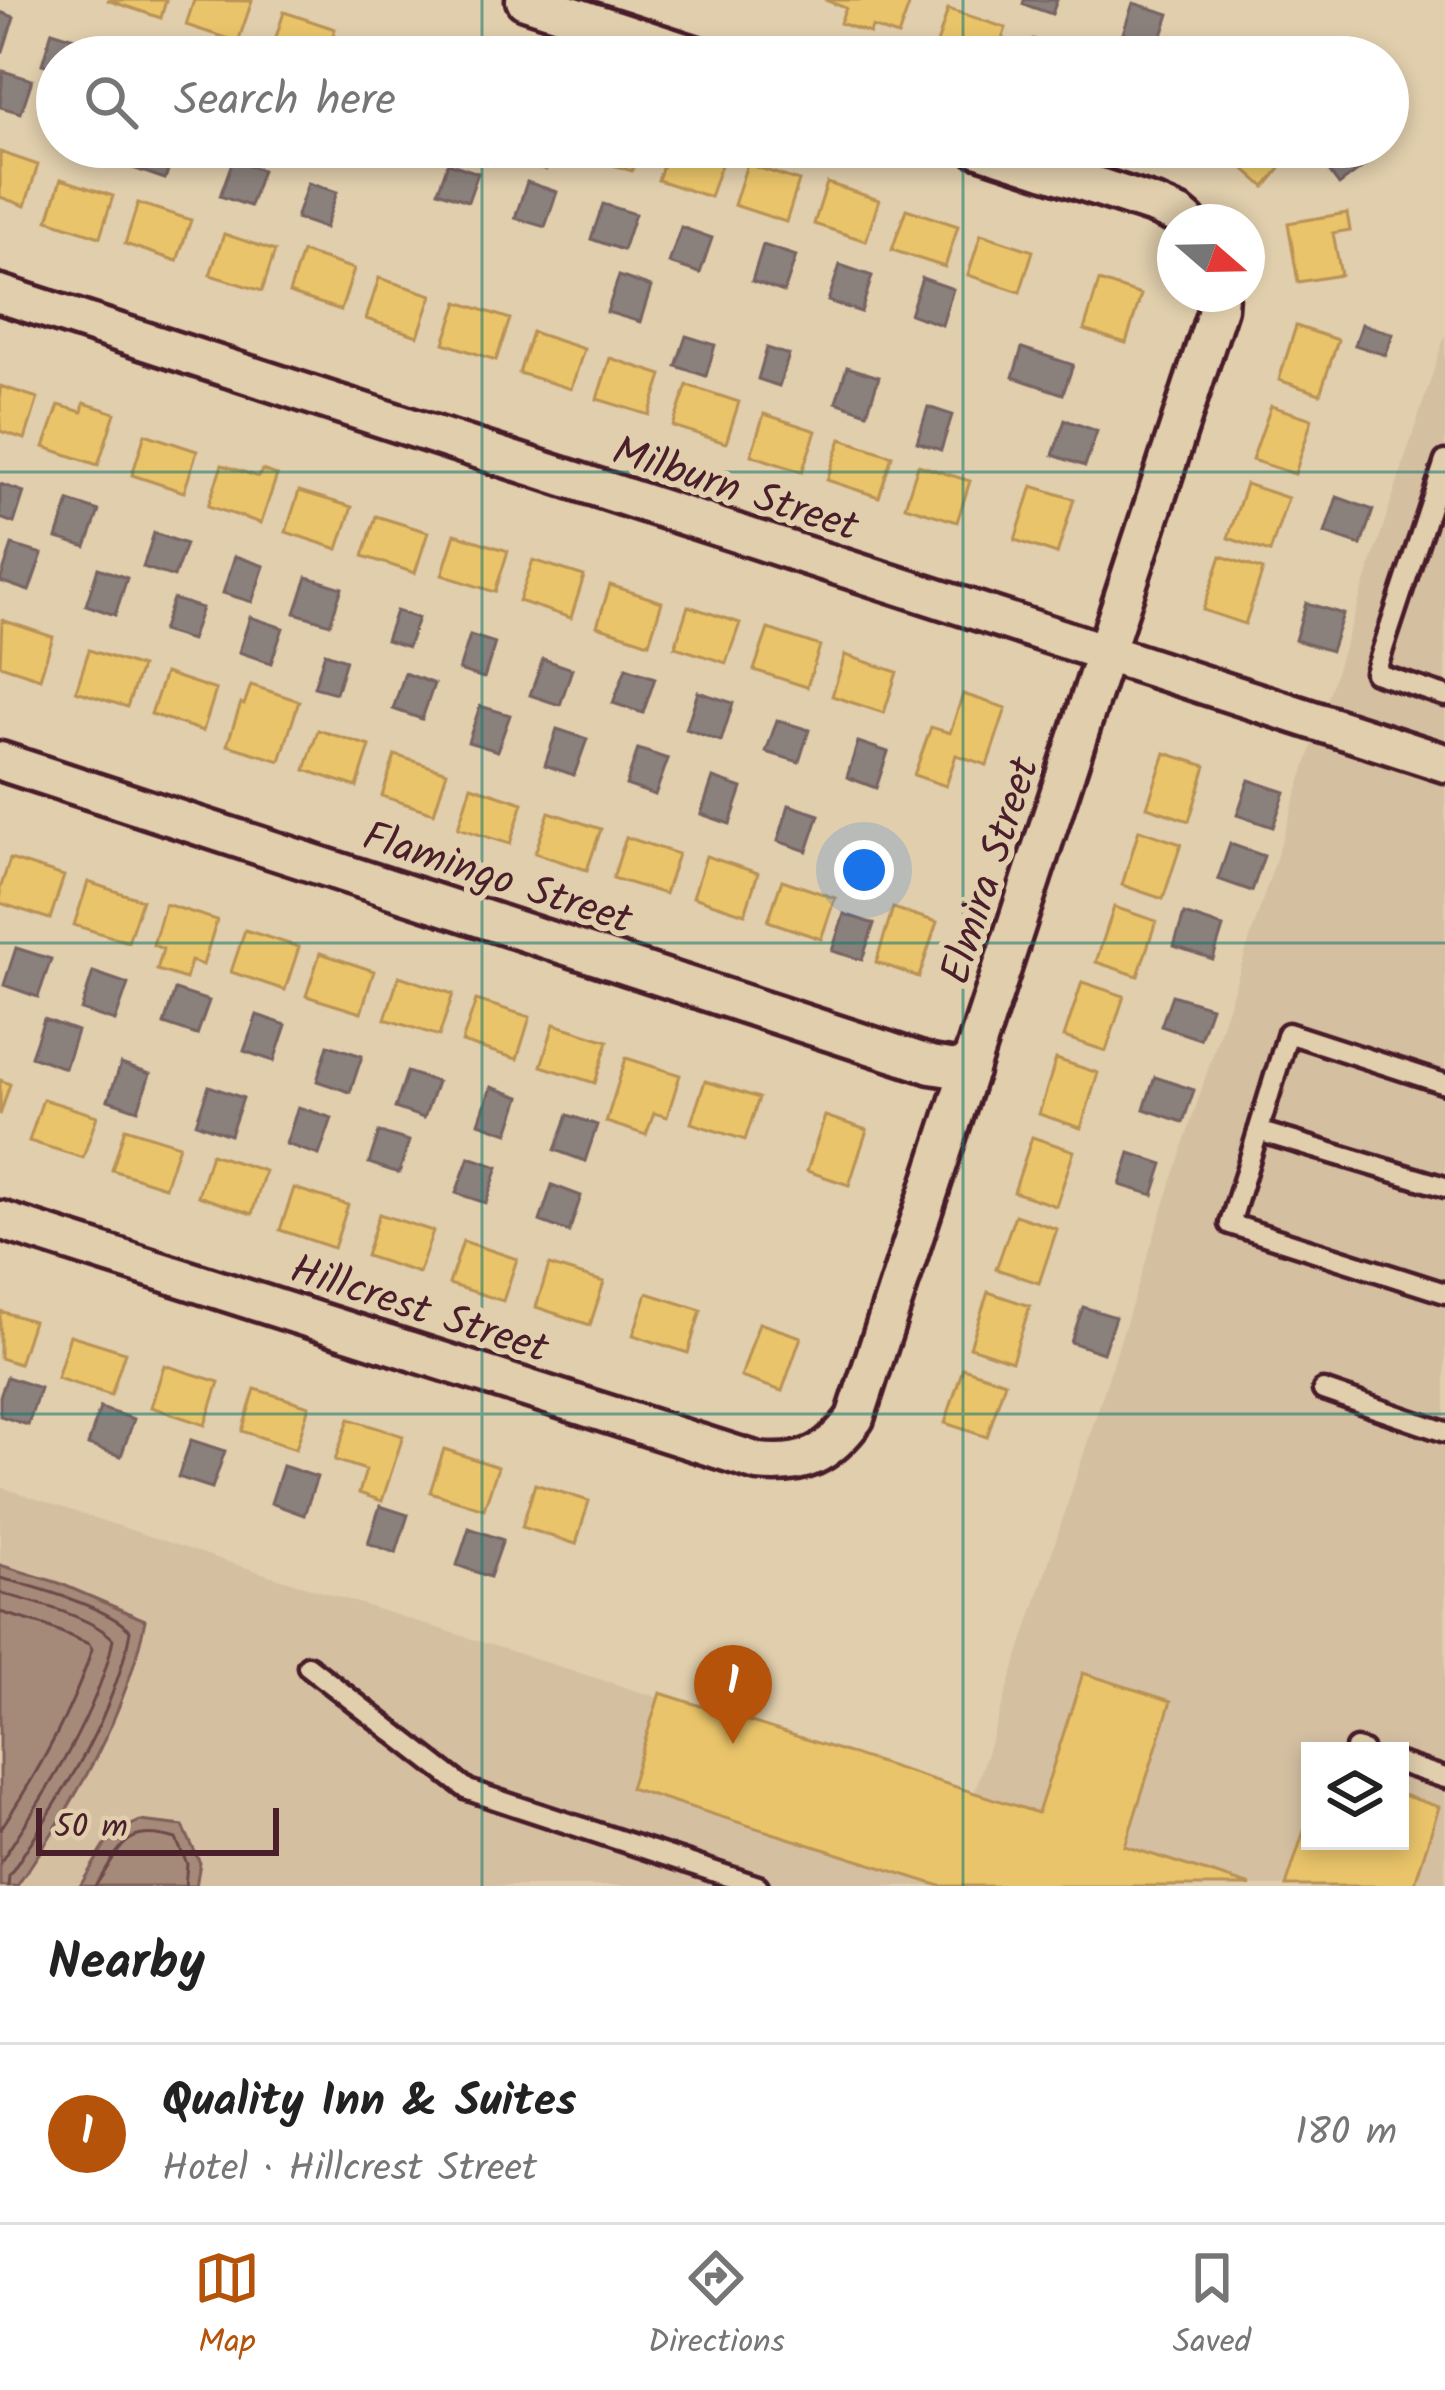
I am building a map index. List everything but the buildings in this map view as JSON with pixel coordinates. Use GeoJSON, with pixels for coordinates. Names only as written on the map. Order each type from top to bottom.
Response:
{"type":"FeatureCollection","features":[{"type":"Feature","properties":{"kind":"street"},"geometry":{"type":"LineString","coordinates":[[525,0],[636,36]]}},
{"type":"Feature","properties":{"kind":"street"},"geometry":{"type":"LineString","coordinates":[[1040,168],[1157,206]]}},
{"type":"Feature","properties":{"kind":"street","name":"Milburn Street"},"geometry":{"type":"LineString","coordinates":[[0,294],[1445,764]]}},
{"type":"Feature","properties":{"kind":"street","name":"Elmira Street"},"geometry":{"type":"LineString","coordinates":[[813,1456],[842,1436],[855,1418],[1217,312]]}},
{"type":"Feature","properties":{"kind":"street","name":"Flamingo Street"},"geometry":{"type":"LineString","coordinates":[[0,761],[908,1058],[970,1071]]}},
{"type":"Feature","properties":{"kind":"street","name":"Hillcrest Street"},"geometry":{"type":"LineString","coordinates":[[0,1220],[758,1462],[781,1464],[813,1456]]}},
{"type":"Feature","properties":{"kind":"lane"},"geometry":{"type":"LineString","coordinates":[[1445,461],[1375,673],[1445,696]]}},
{"type":"Feature","properties":{"kind":"lane"},"geometry":{"type":"LineString","coordinates":[[1445,1084],[1288,1034],[1230,1224],[1445,1293]]}},
{"type":"Feature","properties":{"kind":"lane"},"geometry":{"type":"LineString","coordinates":[[1258,1131],[1445,1187]]}},
{"type":"Feature","properties":{"kind":"lane"},"geometry":{"type":"LineString","coordinates":[[1323,1390],[1445,1432]]}},
{"type":"Feature","properties":{"kind":"lane"},"geometry":{"type":"LineString","coordinates":[[308,1666],[468,1790],[758,1886]]}},
{"type":"Feature","properties":{"kind":"lane"},"geometry":{"type":"LineString","coordinates":[[1409,1766],[1445,1778]]}},
{"type":"Feature","properties":{"kind":"shaded area"},"geometry":{"type":"Polygon","coordinates":[[[1445,335],[1445,1886],[0,1886],[0,1487],[973,1797],[1445,335]]]}},
{"type":"Feature","properties":{"kind":"water"},"geometry":{"type":"Polygon","coordinates":[[[0,1565],[59,1583],[145,1620],[125,1691],[95,1759],[17,1886],[0,1886],[0,1565]]]}},
{"type":"Feature","properties":{"kind":"water"},"geometry":{"type":"Polygon","coordinates":[[[140,1821],[183,1826],[200,1863],[196,1886],[80,1886],[112,1834],[140,1821]]]}},
{"type":"Feature","properties":{"kind":"place","name":"Quality Inn & Suites"},"geometry":{"type":"Point","coordinates":[733,1744]}}]}
